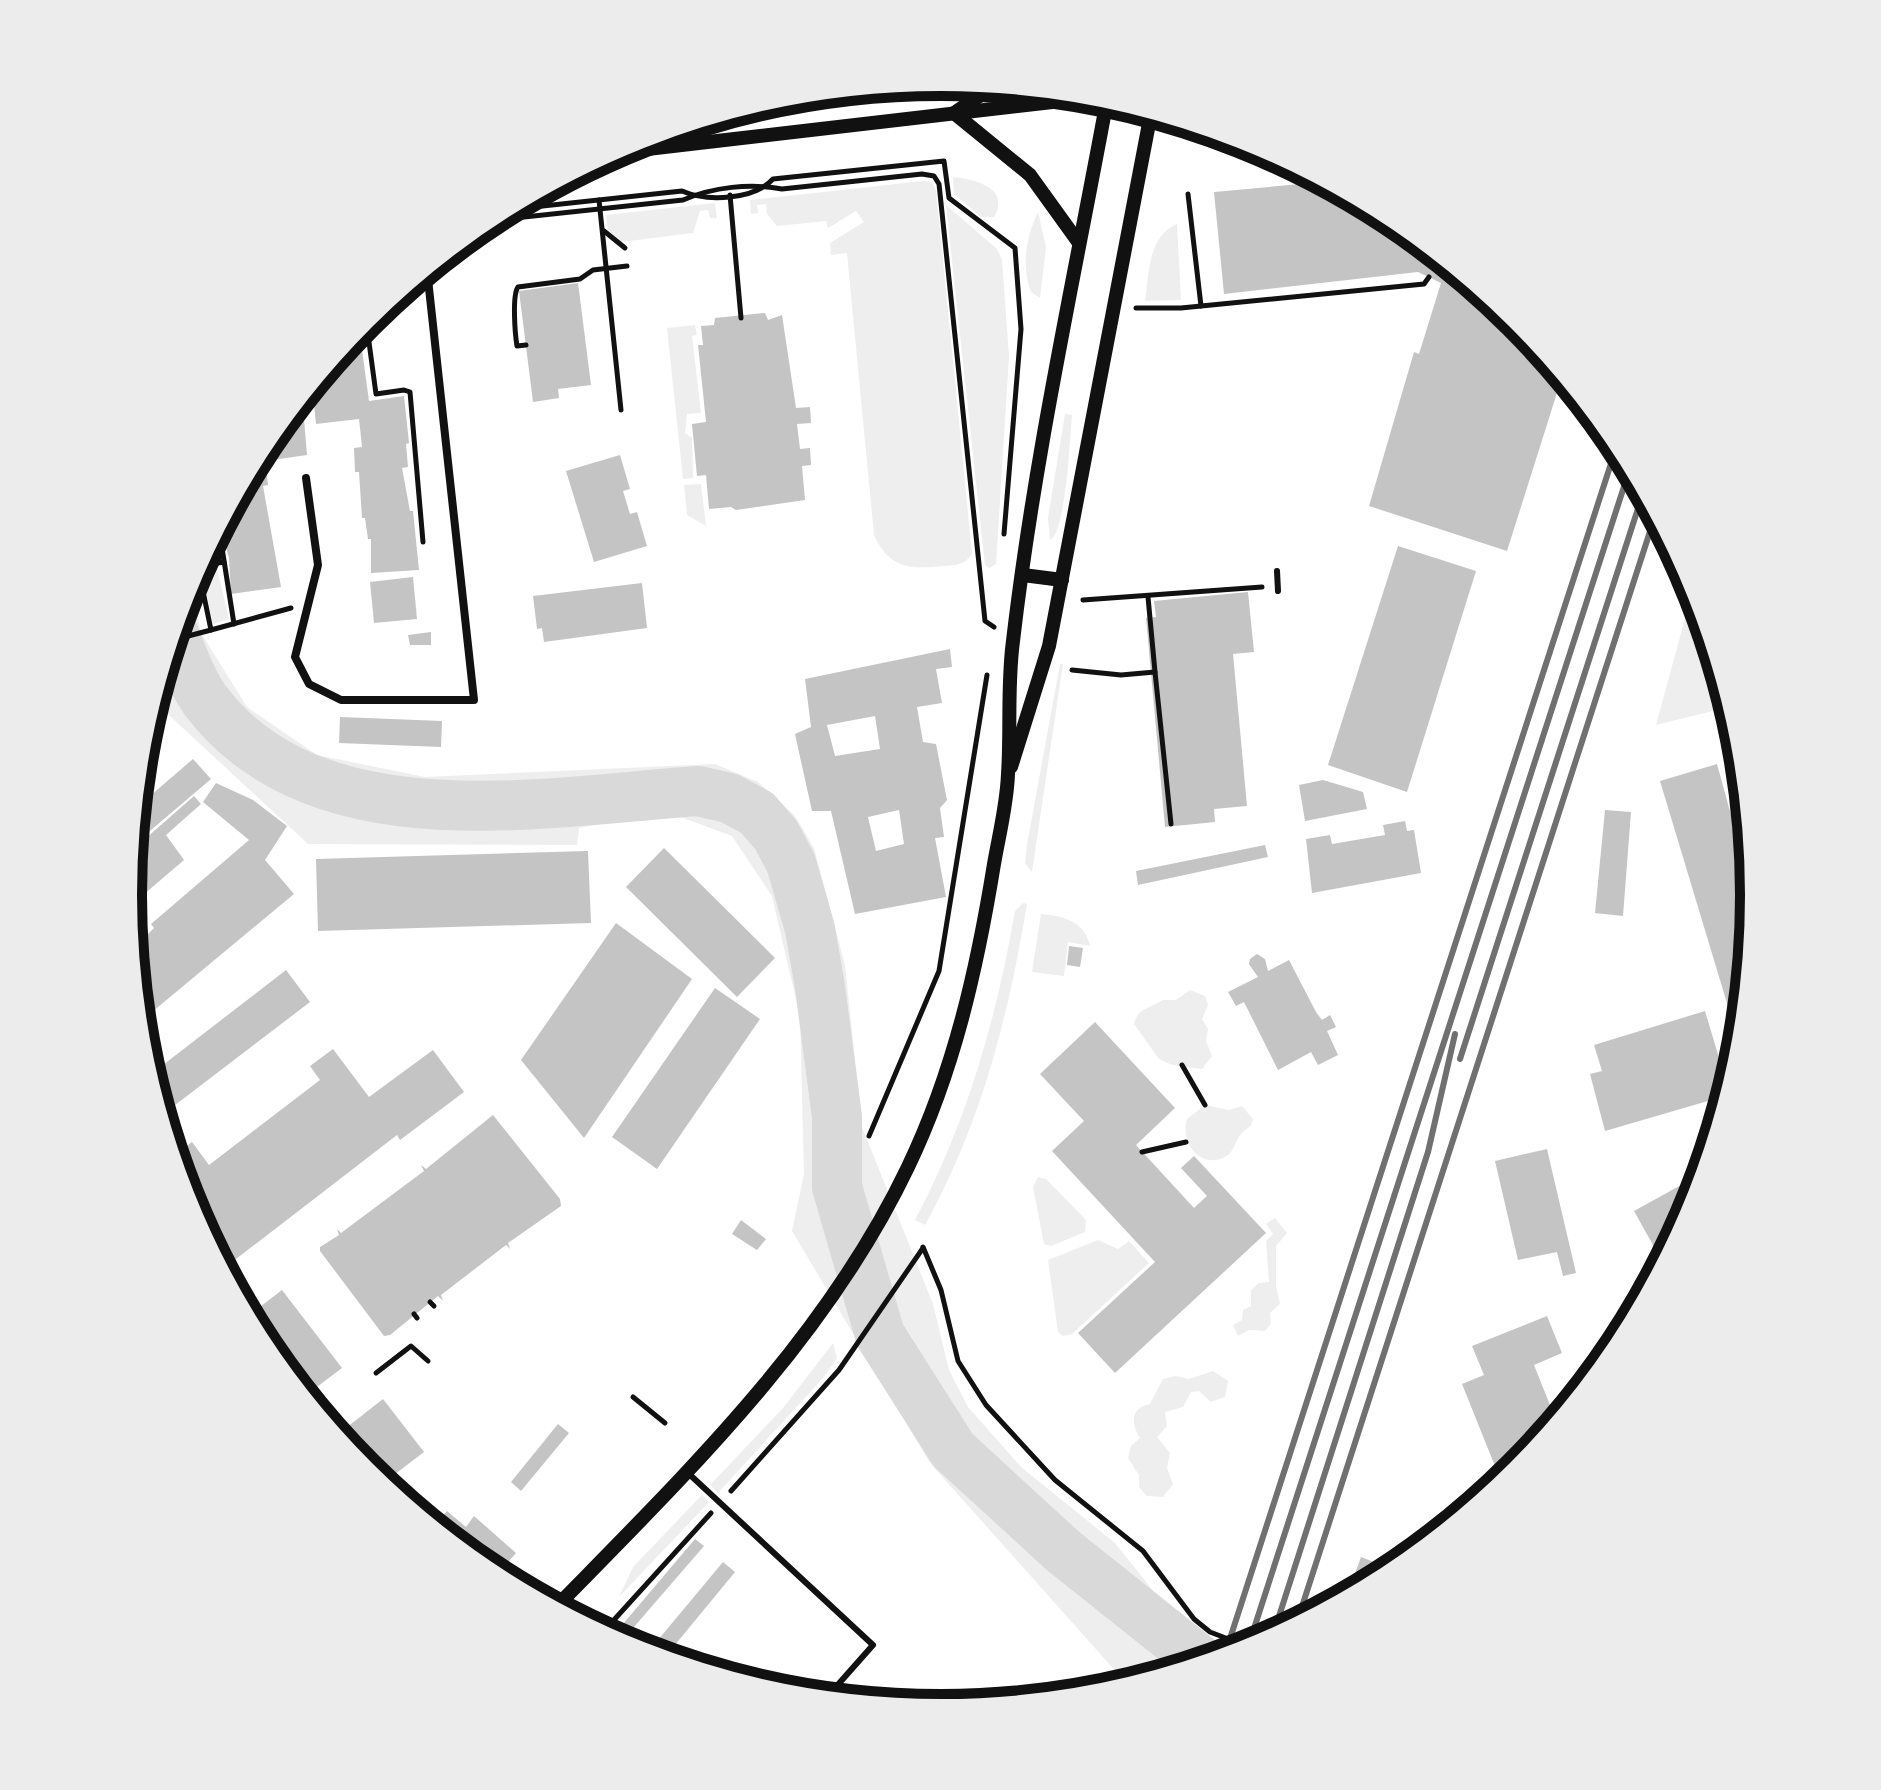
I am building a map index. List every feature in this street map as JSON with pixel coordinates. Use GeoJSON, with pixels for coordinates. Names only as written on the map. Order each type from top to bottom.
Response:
{"type":"FeatureCollection","features":[{"type":"Feature","properties":{"kind":"street"},"geometry":{"type":"LineString","coordinates":[[954,113],[977,97]]}},
{"type":"Feature","properties":{"kind":"street"},"geometry":{"type":"LineString","coordinates":[[659,148],[1044,103]]}},
{"type":"Feature","properties":{"kind":"street"},"geometry":{"type":"LineString","coordinates":[[954,113],[1030,175],[1079,243]]}},
{"type":"Feature","properties":{"kind":"street"},"geometry":{"type":"LineString","coordinates":[[563,1599],[748,1404],[826,1307],[907,1171],[927,1125],[962,1024],[977,966],[1008,775],[1007,717],[1014,633],[1079,243],[1104,113]]}},
{"type":"Feature","properties":{"kind":"street"},"geometry":{"type":"LineString","coordinates":[[1008,775],[1028,722],[1062,580],[1149,124]]}},
{"type":"Feature","properties":{"kind":"street"},"geometry":{"type":"LineString","coordinates":[[306,478],[318,565],[295,657],[309,684],[341,700],[474,700],[428,282]]}},
{"type":"Feature","properties":{"kind":"street"},"geometry":{"type":"LineString","coordinates":[[1023,575],[1062,580]]}},
{"type":"Feature","properties":{"kind":"lane"},"geometry":{"type":"LineString","coordinates":[[1277,571],[1278,591]]}},
{"type":"Feature","properties":{"kind":"lane"},"geometry":{"type":"LineString","coordinates":[[686,1471],[873,1645],[836,1687]]}},
{"type":"Feature","properties":{"kind":"path"},"geometry":{"type":"LineString","coordinates":[[535,207],[682,191],[693,196],[730,195],[767,186],[773,179],[944,161],[949,198],[1015,248],[1021,329],[1002,548]]}},
{"type":"Feature","properties":{"kind":"path"},"geometry":{"type":"LineString","coordinates":[[518,218],[683,200],[704,191],[767,186],[782,189],[922,174],[934,176],[939,184],[985,621],[1014,633]]}},
{"type":"Feature","properties":{"kind":"path"},"geometry":{"type":"LineString","coordinates":[[1188,194],[1201,306]]}},
{"type":"Feature","properties":{"kind":"path"},"geometry":{"type":"LineString","coordinates":[[730,195],[741,318]]}},
{"type":"Feature","properties":{"kind":"path"},"geometry":{"type":"LineString","coordinates":[[599,200],[621,410]]}},
{"type":"Feature","properties":{"kind":"path"},"geometry":{"type":"LineString","coordinates":[[603,229],[625,248]]}},
{"type":"Feature","properties":{"kind":"path"},"geometry":{"type":"LineString","coordinates":[[526,345],[517,346],[515,333],[513,293],[518,287],[580,279],[593,270],[627,266]]}},
{"type":"Feature","properties":{"kind":"path"},"geometry":{"type":"LineString","coordinates":[[1136,308],[1201,306],[1424,284],[1429,277]]}},
{"type":"Feature","properties":{"kind":"path"},"geometry":{"type":"LineString","coordinates":[[368,338],[376,394],[410,392],[423,542]]}},
{"type":"Feature","properties":{"kind":"path"},"geometry":{"type":"LineString","coordinates":[[222,547],[234,624]]}},
{"type":"Feature","properties":{"kind":"path"},"geometry":{"type":"LineString","coordinates":[[214,564],[224,562]]}},
{"type":"Feature","properties":{"kind":"path"},"geometry":{"type":"LineString","coordinates":[[203,587],[211,630]]}},
{"type":"Feature","properties":{"kind":"path"},"geometry":{"type":"LineString","coordinates":[[1083,600],[1258,587]]}},
{"type":"Feature","properties":{"kind":"path"},"geometry":{"type":"LineString","coordinates":[[1148,597],[1171,824]]}},
{"type":"Feature","properties":{"kind":"path"},"geometry":{"type":"LineString","coordinates":[[184,637],[306,604]]}},
{"type":"Feature","properties":{"kind":"path"},"geometry":{"type":"LineString","coordinates":[[869,1136],[939,971],[988,667]]}},
{"type":"Feature","properties":{"kind":"path"},"geometry":{"type":"LineString","coordinates":[[1072,670],[1121,675],[1155,672]]}},
{"type":"Feature","properties":{"kind":"path"},"geometry":{"type":"LineString","coordinates":[[1182,1065],[1205,1105]]}},
{"type":"Feature","properties":{"kind":"path"},"geometry":{"type":"LineString","coordinates":[[1142,1152],[1186,1142]]}},
{"type":"Feature","properties":{"kind":"path"},"geometry":{"type":"LineString","coordinates":[[839,1370],[923,1247],[941,1290],[958,1361],[986,1405],[1055,1480],[1143,1551],[1194,1619],[1210,1632],[1229,1639]]}},
{"type":"Feature","properties":{"kind":"path"},"geometry":{"type":"LineString","coordinates":[[376,1373],[411,1346],[428,1361]]}},
{"type":"Feature","properties":{"kind":"path"},"geometry":{"type":"LineString","coordinates":[[633,1397],[665,1423]]}},
{"type":"Feature","properties":{"kind":"shaded area"},"geometry":{"type":"Polygon","coordinates":[[[953,177],[979,183],[994,192],[998,207],[994,217],[981,217],[954,194],[953,177]]]}},
{"type":"Feature","properties":{"kind":"shaded area"},"geometry":{"type":"Polygon","coordinates":[[[932,182],[936,190],[972,554],[957,565],[912,567],[894,561],[880,547],[874,535],[847,253],[831,255],[830,243],[864,222],[856,211],[828,228],[826,221],[777,226],[767,214],[766,204],[757,205],[758,213],[751,214],[750,200],[932,182]]]}},
{"type":"Feature","properties":{"kind":"shaded area"},"geometry":{"type":"Polygon","coordinates":[[[715,203],[717,218],[710,218],[708,210],[700,211],[693,233],[621,242],[608,230],[606,215],[715,203]]]}},
{"type":"Feature","properties":{"kind":"shaded area"},"geometry":{"type":"Polygon","coordinates":[[[946,205],[997,249],[1002,260],[1009,356],[996,564],[989,568],[985,565],[946,205]]]}},
{"type":"Feature","properties":{"kind":"shaded area"},"geometry":{"type":"Polygon","coordinates":[[[1038,212],[1046,247],[1040,298],[1031,292],[1026,272],[1030,231],[1038,212]]]}},
{"type":"Feature","properties":{"kind":"shaded area"},"geometry":{"type":"Polygon","coordinates":[[[1177,224],[1181,300],[1145,301],[1155,247],[1160,237],[1177,224]]]}},
{"type":"Feature","properties":{"kind":"shaded area"},"geometry":{"type":"Polygon","coordinates":[[[695,325],[697,335],[692,336],[701,413],[687,414],[685,433],[692,438],[693,478],[683,479],[667,328],[695,325]]]}},
{"type":"Feature","properties":{"kind":"shaded area"},"geometry":{"type":"Polygon","coordinates":[[[1065,414],[1072,415],[1066,483],[1060,520],[1050,540],[1048,518],[1065,414]]]}},
{"type":"Feature","properties":{"kind":"shaded area"},"geometry":{"type":"Polygon","coordinates":[[[701,484],[706,526],[687,515],[684,485],[701,484]]]}},
{"type":"Feature","properties":{"kind":"shaded area"},"geometry":{"type":"Polygon","coordinates":[[[217,569],[229,619],[213,624],[204,584],[211,570],[217,569]]]}},
{"type":"Feature","properties":{"kind":"shaded area"},"geometry":{"type":"Polygon","coordinates":[[[196,606],[201,633],[247,707],[317,755],[425,777],[715,764],[758,782],[795,816],[814,848],[845,965],[862,1127],[933,1304],[949,1370],[968,1407],[1021,1467],[1115,1543],[1179,1623],[1213,1646],[1118,1674],[930,1463],[792,1231],[804,1174],[800,1017],[772,896],[732,836],[667,812],[579,828],[577,845],[308,844],[164,710],[196,606]]]}},
{"type":"Feature","properties":{"kind":"shaded area"},"geometry":{"type":"Polygon","coordinates":[[[1687,611],[1717,710],[1656,725],[1687,611]]]}},
{"type":"Feature","properties":{"kind":"shaded area"},"geometry":{"type":"Polygon","coordinates":[[[1060,664],[1063,664],[1032,872],[1025,863],[1027,845],[1060,664]]]}},
{"type":"Feature","properties":{"kind":"shaded area"},"geometry":{"type":"Polygon","coordinates":[[[1023,903],[1027,904],[1011,988],[990,1069],[962,1148],[925,1225],[915,1220],[950,1146],[977,1070],[999,991],[1015,911],[1023,903]]]}},
{"type":"Feature","properties":{"kind":"shaded area"},"geometry":{"type":"Polygon","coordinates":[[[1041,914],[1072,921],[1083,931],[1090,946],[1068,942],[1064,976],[1032,972],[1041,914]]]}},
{"type":"Feature","properties":{"kind":"shaded area"},"geometry":{"type":"Polygon","coordinates":[[[1190,990],[1205,996],[1208,1005],[1202,1019],[1208,1029],[1206,1041],[1212,1056],[1202,1069],[1172,1065],[1159,1059],[1134,1024],[1145,1009],[1163,1000],[1176,1000],[1190,990]]]}},
{"type":"Feature","properties":{"kind":"shaded area"},"geometry":{"type":"Polygon","coordinates":[[[1205,1105],[1229,1110],[1242,1106],[1253,1119],[1230,1153],[1223,1158],[1214,1160],[1199,1156],[1186,1136],[1187,1119],[1205,1105]]]}},
{"type":"Feature","properties":{"kind":"shaded area"},"geometry":{"type":"Polygon","coordinates":[[[1038,1177],[1046,1179],[1086,1220],[1085,1232],[1051,1246],[1044,1244],[1033,1187],[1038,1177]]]}},
{"type":"Feature","properties":{"kind":"shaded area"},"geometry":{"type":"Polygon","coordinates":[[[1275,1218],[1287,1233],[1276,1246],[1276,1286],[1280,1304],[1270,1313],[1271,1324],[1265,1331],[1249,1330],[1238,1336],[1233,1325],[1242,1320],[1243,1310],[1251,1306],[1251,1290],[1259,1283],[1269,1282],[1266,1241],[1273,1234],[1266,1224],[1275,1218]]]}},
{"type":"Feature","properties":{"kind":"shaded area"},"geometry":{"type":"Polygon","coordinates":[[[1098,1240],[1118,1249],[1129,1241],[1149,1263],[1072,1334],[1063,1336],[1058,1332],[1048,1260],[1098,1240]]]}},
{"type":"Feature","properties":{"kind":"shaded area"},"geometry":{"type":"Polygon","coordinates":[[[833,1343],[837,1358],[824,1377],[718,1493],[710,1485],[783,1408],[833,1343]]]}},
{"type":"Feature","properties":{"kind":"shaded area"},"geometry":{"type":"Polygon","coordinates":[[[1213,1371],[1228,1381],[1225,1397],[1211,1402],[1199,1391],[1191,1392],[1183,1407],[1165,1412],[1167,1426],[1157,1437],[1170,1453],[1167,1468],[1173,1484],[1163,1497],[1147,1496],[1139,1487],[1139,1475],[1128,1458],[1131,1446],[1140,1438],[1134,1422],[1136,1413],[1150,1404],[1163,1379],[1175,1376],[1189,1379],[1213,1371]]]}},
{"type":"Feature","properties":{"kind":"shaded area"},"geometry":{"type":"Polygon","coordinates":[[[702,1495],[709,1502],[619,1597],[633,1567],[702,1495]]]}},
{"type":"Feature","properties":{"kind":"building"},"geometry":{"type":"Polygon","coordinates":[[[1304,184],[1340,203],[1427,261],[1467,294],[1541,368],[1558,389],[1507,551],[1369,506],[1414,352],[1419,354],[1441,283],[1418,272],[1224,294],[1214,192],[1304,184]]]}},
{"type":"Feature","properties":{"kind":"building"},"geometry":{"type":"Polygon","coordinates":[[[578,283],[591,385],[558,389],[559,398],[533,402],[519,291],[578,283]]]}},
{"type":"Feature","properties":{"kind":"building"},"geometry":{"type":"Polygon","coordinates":[[[765,313],[768,320],[782,315],[796,408],[810,407],[811,423],[797,424],[800,449],[810,448],[811,465],[802,466],[805,500],[736,510],[731,507],[709,509],[706,475],[697,476],[692,424],[706,422],[698,345],[703,345],[701,326],[714,325],[715,318],[765,313]]]}},
{"type":"Feature","properties":{"kind":"building"},"geometry":{"type":"Polygon","coordinates":[[[361,345],[369,401],[404,396],[409,443],[406,444],[408,467],[402,468],[410,511],[413,511],[419,570],[371,573],[371,539],[368,539],[365,518],[362,518],[359,472],[355,472],[354,448],[362,447],[359,419],[316,424],[314,401],[361,345]]]}},
{"type":"Feature","properties":{"kind":"building"},"geometry":{"type":"Polygon","coordinates":[[[304,414],[307,455],[270,460],[304,414]]]}},
{"type":"Feature","properties":{"kind":"building"},"geometry":{"type":"Polygon","coordinates":[[[620,455],[630,489],[623,491],[630,514],[637,512],[647,546],[594,562],[566,471],[620,455]]]}},
{"type":"Feature","properties":{"kind":"building"},"geometry":{"type":"Polygon","coordinates":[[[266,468],[268,485],[263,486],[281,587],[231,594],[229,558],[224,542],[266,468]]]}},
{"type":"Feature","properties":{"kind":"building"},"geometry":{"type":"Polygon","coordinates":[[[1398,546],[1476,571],[1407,792],[1328,765],[1398,546]]]}},
{"type":"Feature","properties":{"kind":"building"},"geometry":{"type":"Polygon","coordinates":[[[413,577],[417,619],[374,623],[370,582],[413,577]]]}},
{"type":"Feature","properties":{"kind":"building"},"geometry":{"type":"Polygon","coordinates":[[[642,583],[647,628],[544,642],[542,628],[537,629],[533,596],[642,583]]]}},
{"type":"Feature","properties":{"kind":"building"},"geometry":{"type":"Polygon","coordinates":[[[1248,592],[1254,652],[1233,654],[1247,806],[1214,809],[1215,822],[1165,827],[1146,618],[1156,617],[1154,601],[1248,592]]]}},
{"type":"Feature","properties":{"kind":"building"},"geometry":{"type":"Polygon","coordinates":[[[431,632],[431,645],[410,645],[408,635],[431,632]]]}},
{"type":"Feature","properties":{"kind":"building"},"geometry":{"type":"Polygon","coordinates":[[[950,649],[952,667],[936,669],[942,703],[917,707],[923,742],[936,744],[947,800],[940,808],[944,837],[935,838],[946,897],[855,914],[831,811],[812,811],[795,734],[811,727],[805,679],[950,649]],[[875,716],[827,725],[835,756],[880,749],[875,716]],[[899,810],[868,817],[876,851],[904,844],[899,810]]]}},
{"type":"Feature","properties":{"kind":"building"},"geometry":{"type":"Polygon","coordinates":[[[340,717],[442,721],[441,747],[339,743],[340,717]]]}},
{"type":"Feature","properties":{"kind":"building"},"geometry":{"type":"Polygon","coordinates":[[[193,759],[211,779],[144,836],[147,798],[193,759]]]}},
{"type":"Feature","properties":{"kind":"building"},"geometry":{"type":"Polygon","coordinates":[[[1717,764],[1738,843],[1738,947],[1730,1014],[1660,781],[1717,764]]]}},
{"type":"Feature","properties":{"kind":"building"},"geometry":{"type":"Polygon","coordinates":[[[1323,780],[1363,792],[1367,809],[1305,821],[1299,785],[1323,780]]]}},
{"type":"Feature","properties":{"kind":"building"},"geometry":{"type":"Polygon","coordinates":[[[216,783],[253,800],[287,826],[265,860],[294,894],[150,1013],[143,939],[154,928],[151,924],[249,840],[203,802],[216,783]]]}},
{"type":"Feature","properties":{"kind":"building"},"geometry":{"type":"Polygon","coordinates":[[[194,796],[201,804],[166,835],[184,860],[142,896],[145,839],[194,796]]]}},
{"type":"Feature","properties":{"kind":"building"},"geometry":{"type":"Polygon","coordinates":[[[1605,810],[1631,812],[1623,916],[1595,913],[1605,810]]]}},
{"type":"Feature","properties":{"kind":"building"},"geometry":{"type":"Polygon","coordinates":[[[1405,821],[1407,831],[1414,830],[1421,873],[1312,893],[1306,839],[1330,835],[1332,844],[1385,835],[1383,825],[1405,821]]]}},
{"type":"Feature","properties":{"kind":"building"},"geometry":{"type":"Polygon","coordinates":[[[1265,845],[1268,857],[1138,885],[1136,871],[1265,845]]]}},
{"type":"Feature","properties":{"kind":"building"},"geometry":{"type":"Polygon","coordinates":[[[664,848],[775,958],[737,997],[626,887],[664,848]]]}},
{"type":"Feature","properties":{"kind":"building"},"geometry":{"type":"Polygon","coordinates":[[[588,851],[591,923],[318,931],[316,859],[588,851]]]}},
{"type":"Feature","properties":{"kind":"building"},"geometry":{"type":"Polygon","coordinates":[[[616,923],[692,979],[584,1138],[521,1060],[616,923]]]}},
{"type":"Feature","properties":{"kind":"building"},"geometry":{"type":"Polygon","coordinates":[[[1069,946],[1083,948],[1080,967],[1067,965],[1069,946]]]}},
{"type":"Feature","properties":{"kind":"building"},"geometry":{"type":"Polygon","coordinates":[[[1257,954],[1265,959],[1268,971],[1289,960],[1316,1012],[1322,1020],[1330,1015],[1336,1027],[1327,1031],[1338,1055],[1318,1065],[1311,1052],[1278,1070],[1244,1002],[1236,1006],[1228,992],[1258,977],[1249,964],[1257,954]]]}},
{"type":"Feature","properties":{"kind":"building"},"geometry":{"type":"Polygon","coordinates":[[[286,970],[310,1002],[171,1108],[161,1067],[286,970]]]}},
{"type":"Feature","properties":{"kind":"building"},"geometry":{"type":"Polygon","coordinates":[[[715,988],[760,1019],[657,1169],[612,1137],[715,988]]]}},
{"type":"Feature","properties":{"kind":"building"},"geometry":{"type":"Polygon","coordinates":[[[1705,1011],[1721,1064],[1713,1100],[1605,1131],[1590,1074],[1602,1071],[1594,1045],[1705,1011]]]}},
{"type":"Feature","properties":{"kind":"building"},"geometry":{"type":"Polygon","coordinates":[[[1095,1022],[1175,1108],[1136,1145],[1194,1208],[1207,1196],[1181,1168],[1194,1156],[1266,1233],[1115,1373],[1078,1333],[1155,1262],[1052,1151],[1084,1121],[1040,1074],[1095,1022]]]}},
{"type":"Feature","properties":{"kind":"building"},"geometry":{"type":"Polygon","coordinates":[[[333,1049],[369,1097],[433,1050],[464,1092],[400,1140],[397,1135],[232,1262],[202,1201],[183,1149],[192,1142],[209,1165],[320,1080],[310,1066],[333,1049]]]}},
{"type":"Feature","properties":{"kind":"building"},"geometry":{"type":"Polygon","coordinates":[[[493,1115],[560,1199],[561,1206],[508,1243],[510,1249],[506,1245],[441,1295],[443,1301],[438,1296],[390,1335],[384,1336],[320,1247],[339,1235],[337,1229],[341,1233],[424,1171],[421,1165],[426,1169],[493,1115]]]}},
{"type":"Feature","properties":{"kind":"building"},"geometry":{"type":"Polygon","coordinates":[[[1547,1149],[1576,1273],[1563,1276],[1557,1252],[1518,1260],[1495,1161],[1547,1149]]]}},
{"type":"Feature","properties":{"kind":"building"},"geometry":{"type":"Polygon","coordinates":[[[1686,1182],[1656,1250],[1634,1211],[1686,1182]]]}},
{"type":"Feature","properties":{"kind":"building"},"geometry":{"type":"Polygon","coordinates":[[[741,1220],[766,1239],[757,1250],[732,1234],[741,1220]]]}},
{"type":"Feature","properties":{"kind":"building"},"geometry":{"type":"Polygon","coordinates":[[[282,1290],[342,1368],[314,1389],[258,1309],[282,1290]]]}},
{"type":"Feature","properties":{"kind":"building"},"geometry":{"type":"Polygon","coordinates":[[[1547,1316],[1562,1353],[1534,1365],[1552,1409],[1496,1469],[1462,1384],[1484,1375],[1472,1346],[1547,1316]]]}},
{"type":"Feature","properties":{"kind":"building"},"geometry":{"type":"Polygon","coordinates":[[[383,1399],[424,1452],[393,1476],[346,1428],[383,1399]]]}},
{"type":"Feature","properties":{"kind":"building"},"geometry":{"type":"Polygon","coordinates":[[[558,1424],[569,1433],[521,1491],[511,1482],[558,1424]]]}},
{"type":"Feature","properties":{"kind":"building"},"geometry":{"type":"Polygon","coordinates":[[[447,1511],[466,1527],[474,1516],[516,1553],[506,1565],[441,1518],[447,1511]]]}},
{"type":"Feature","properties":{"kind":"building"},"geometry":{"type":"Polygon","coordinates":[[[695,1539],[704,1546],[630,1631],[621,1627],[695,1539]]]}},
{"type":"Feature","properties":{"kind":"building"},"geometry":{"type":"Polygon","coordinates":[[[1361,1557],[1377,1563],[1353,1579],[1361,1557]]]}},
{"type":"Feature","properties":{"kind":"building"},"geometry":{"type":"Polygon","coordinates":[[[723,1562],[735,1572],[673,1648],[657,1641],[723,1562]]]}},
{"type":"Feature","properties":{"kind":"waterway"},"geometry":{"type":"LineString","coordinates":[[181,650],[205,700],[251,746],[306,777],[368,796],[434,804],[502,806],[698,791],[729,798],[757,813],[776,835],[791,863],[810,929],[837,1117],[837,1187],[880,1335],[953,1450],[1063,1551],[1192,1654]]}},
{"type":"Feature","properties":{"kind":"railway"},"geometry":{"type":"LineString","coordinates":[[1230,1639],[1612,462]]}},
{"type":"Feature","properties":{"kind":"railway"},"geometry":{"type":"LineString","coordinates":[[1254,1630],[1625,484]]}},
{"type":"Feature","properties":{"kind":"railway"},"geometry":{"type":"LineString","coordinates":[[1460,1059],[1638,508]]}},
{"type":"Feature","properties":{"kind":"railway"},"geometry":{"type":"LineString","coordinates":[[1302,1608],[1650,530]]}},
{"type":"Feature","properties":{"kind":"railway"},"geometry":{"type":"LineString","coordinates":[[1278,1619],[1428,1152],[1455,1034]]}}]}
